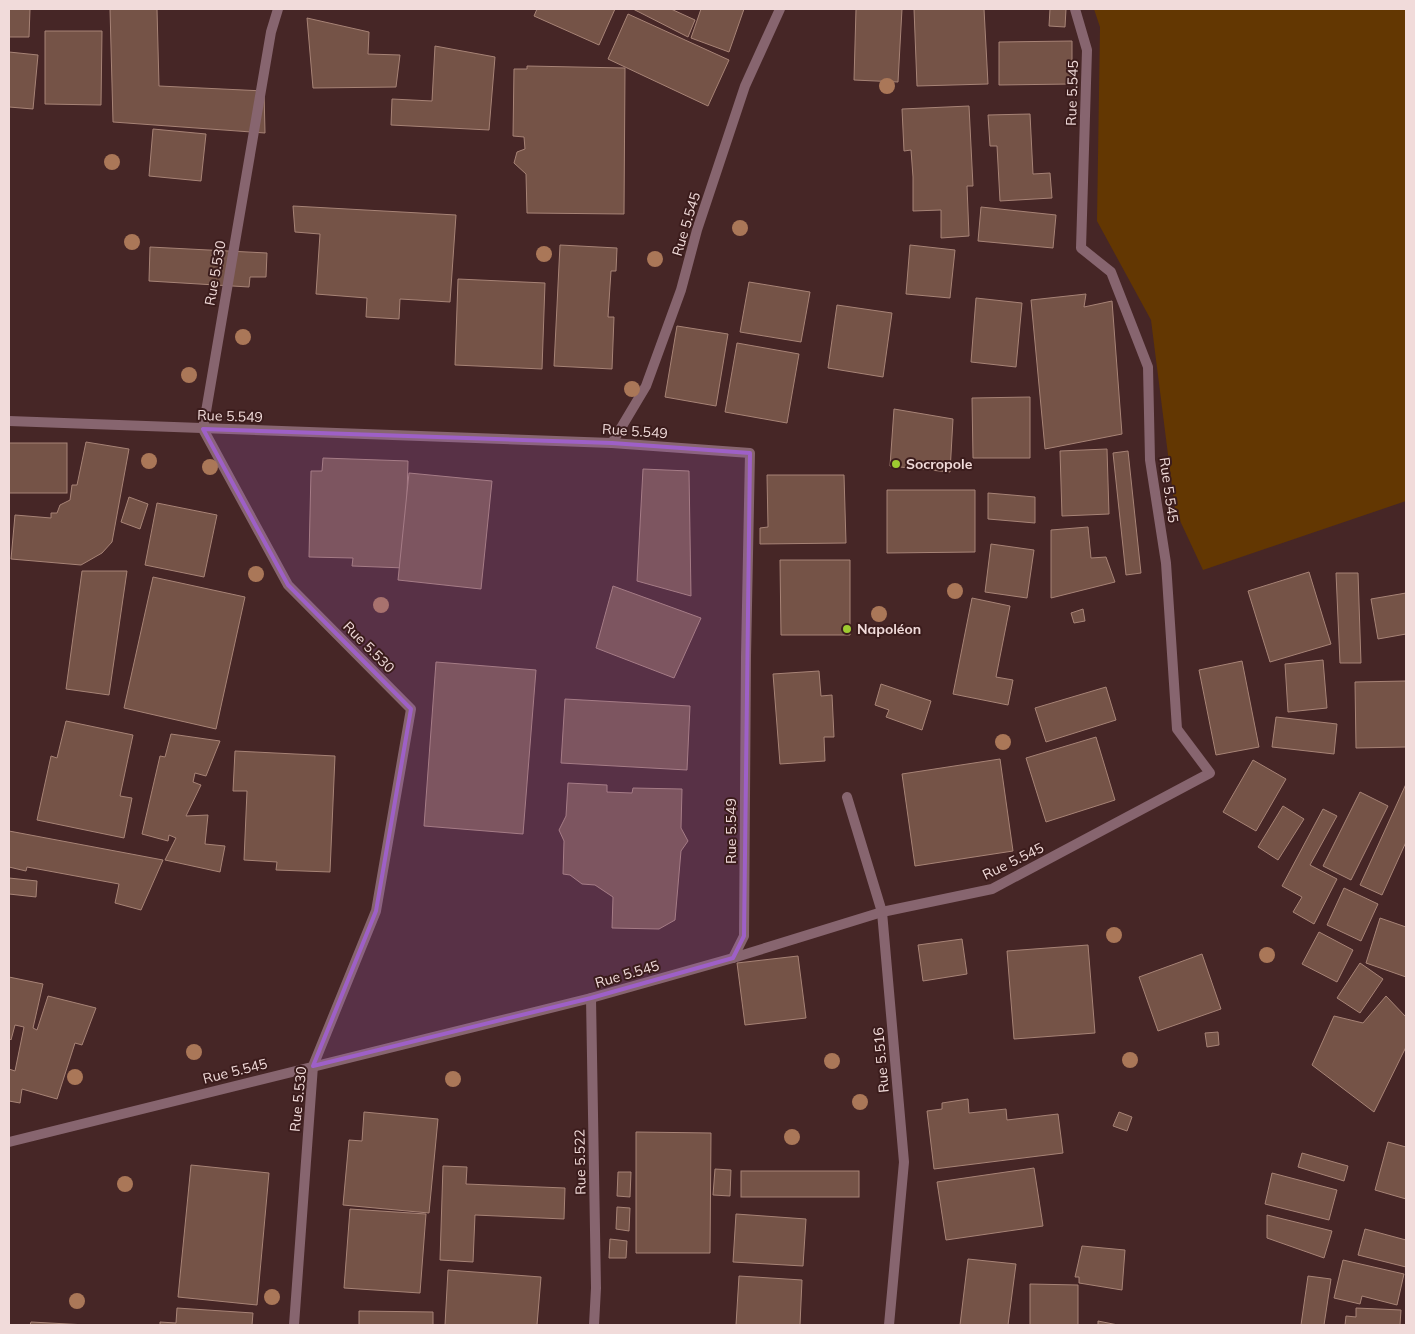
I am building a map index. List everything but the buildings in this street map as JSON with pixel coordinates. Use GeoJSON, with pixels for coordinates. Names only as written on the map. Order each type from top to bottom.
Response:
{"type":"FeatureCollection","features":[{"type":"Feature","properties":{"kind":"street","name":"Rue 5.530"},"geometry":{"type":"LineString","coordinates":[[278,9],[270,32],[203,429],[288,585],[411,709],[376,911],[313,1066],[294,1325]]}},
{"type":"Feature","properties":{"kind":"street","name":"Rue 5.545"},"geometry":{"type":"LineString","coordinates":[[612,442],[646,386],[681,290],[697,230],[745,86],[780,9]]}},
{"type":"Feature","properties":{"kind":"street","name":"Rue 5.545"},"geometry":{"type":"LineString","coordinates":[[9,1142],[591,998],[733,958],[882,912],[992,888],[1210,773],[1177,729],[1166,562],[1150,460],[1148,367],[1111,272],[1081,248],[1087,50],[1075,9]]}},
{"type":"Feature","properties":{"kind":"street","name":"Rue 5.549"},"geometry":{"type":"LineString","coordinates":[[9,420],[203,429],[612,442],[750,452],[744,936],[733,958]]}},
{"type":"Feature","properties":{"kind":"street","name":"Rue 5.516"},"geometry":{"type":"LineString","coordinates":[[847,797],[882,912],[904,1162],[889,1325]]}},
{"type":"Feature","properties":{"kind":"street","name":"Rue 5.522"},"geometry":{"type":"LineString","coordinates":[[591,998],[596,1288],[594,1325]]}},
{"type":"Feature","properties":{"kind":"highlighted area"},"geometry":{"type":"Polygon","coordinates":[[[203,429],[612,443],[750,453],[744,936],[733,958],[591,998],[313,1066],[376,911],[411,709],[288,585],[203,429]]]}},
{"type":"Feature","properties":{"kind":"shaded area"},"geometry":{"type":"Polygon","coordinates":[[[1094,9],[1406,9],[1406,501],[1203,570],[1175,510],[1151,320],[1097,221],[1100,27],[1094,9]]]}},
{"type":"Feature","properties":{"kind":"place","name":"Socropole"},"geometry":{"type":"Point","coordinates":[896,464]}},
{"type":"Feature","properties":{"kind":"place","name":"Napoléon"},"geometry":{"type":"Point","coordinates":[847,629]}}]}
